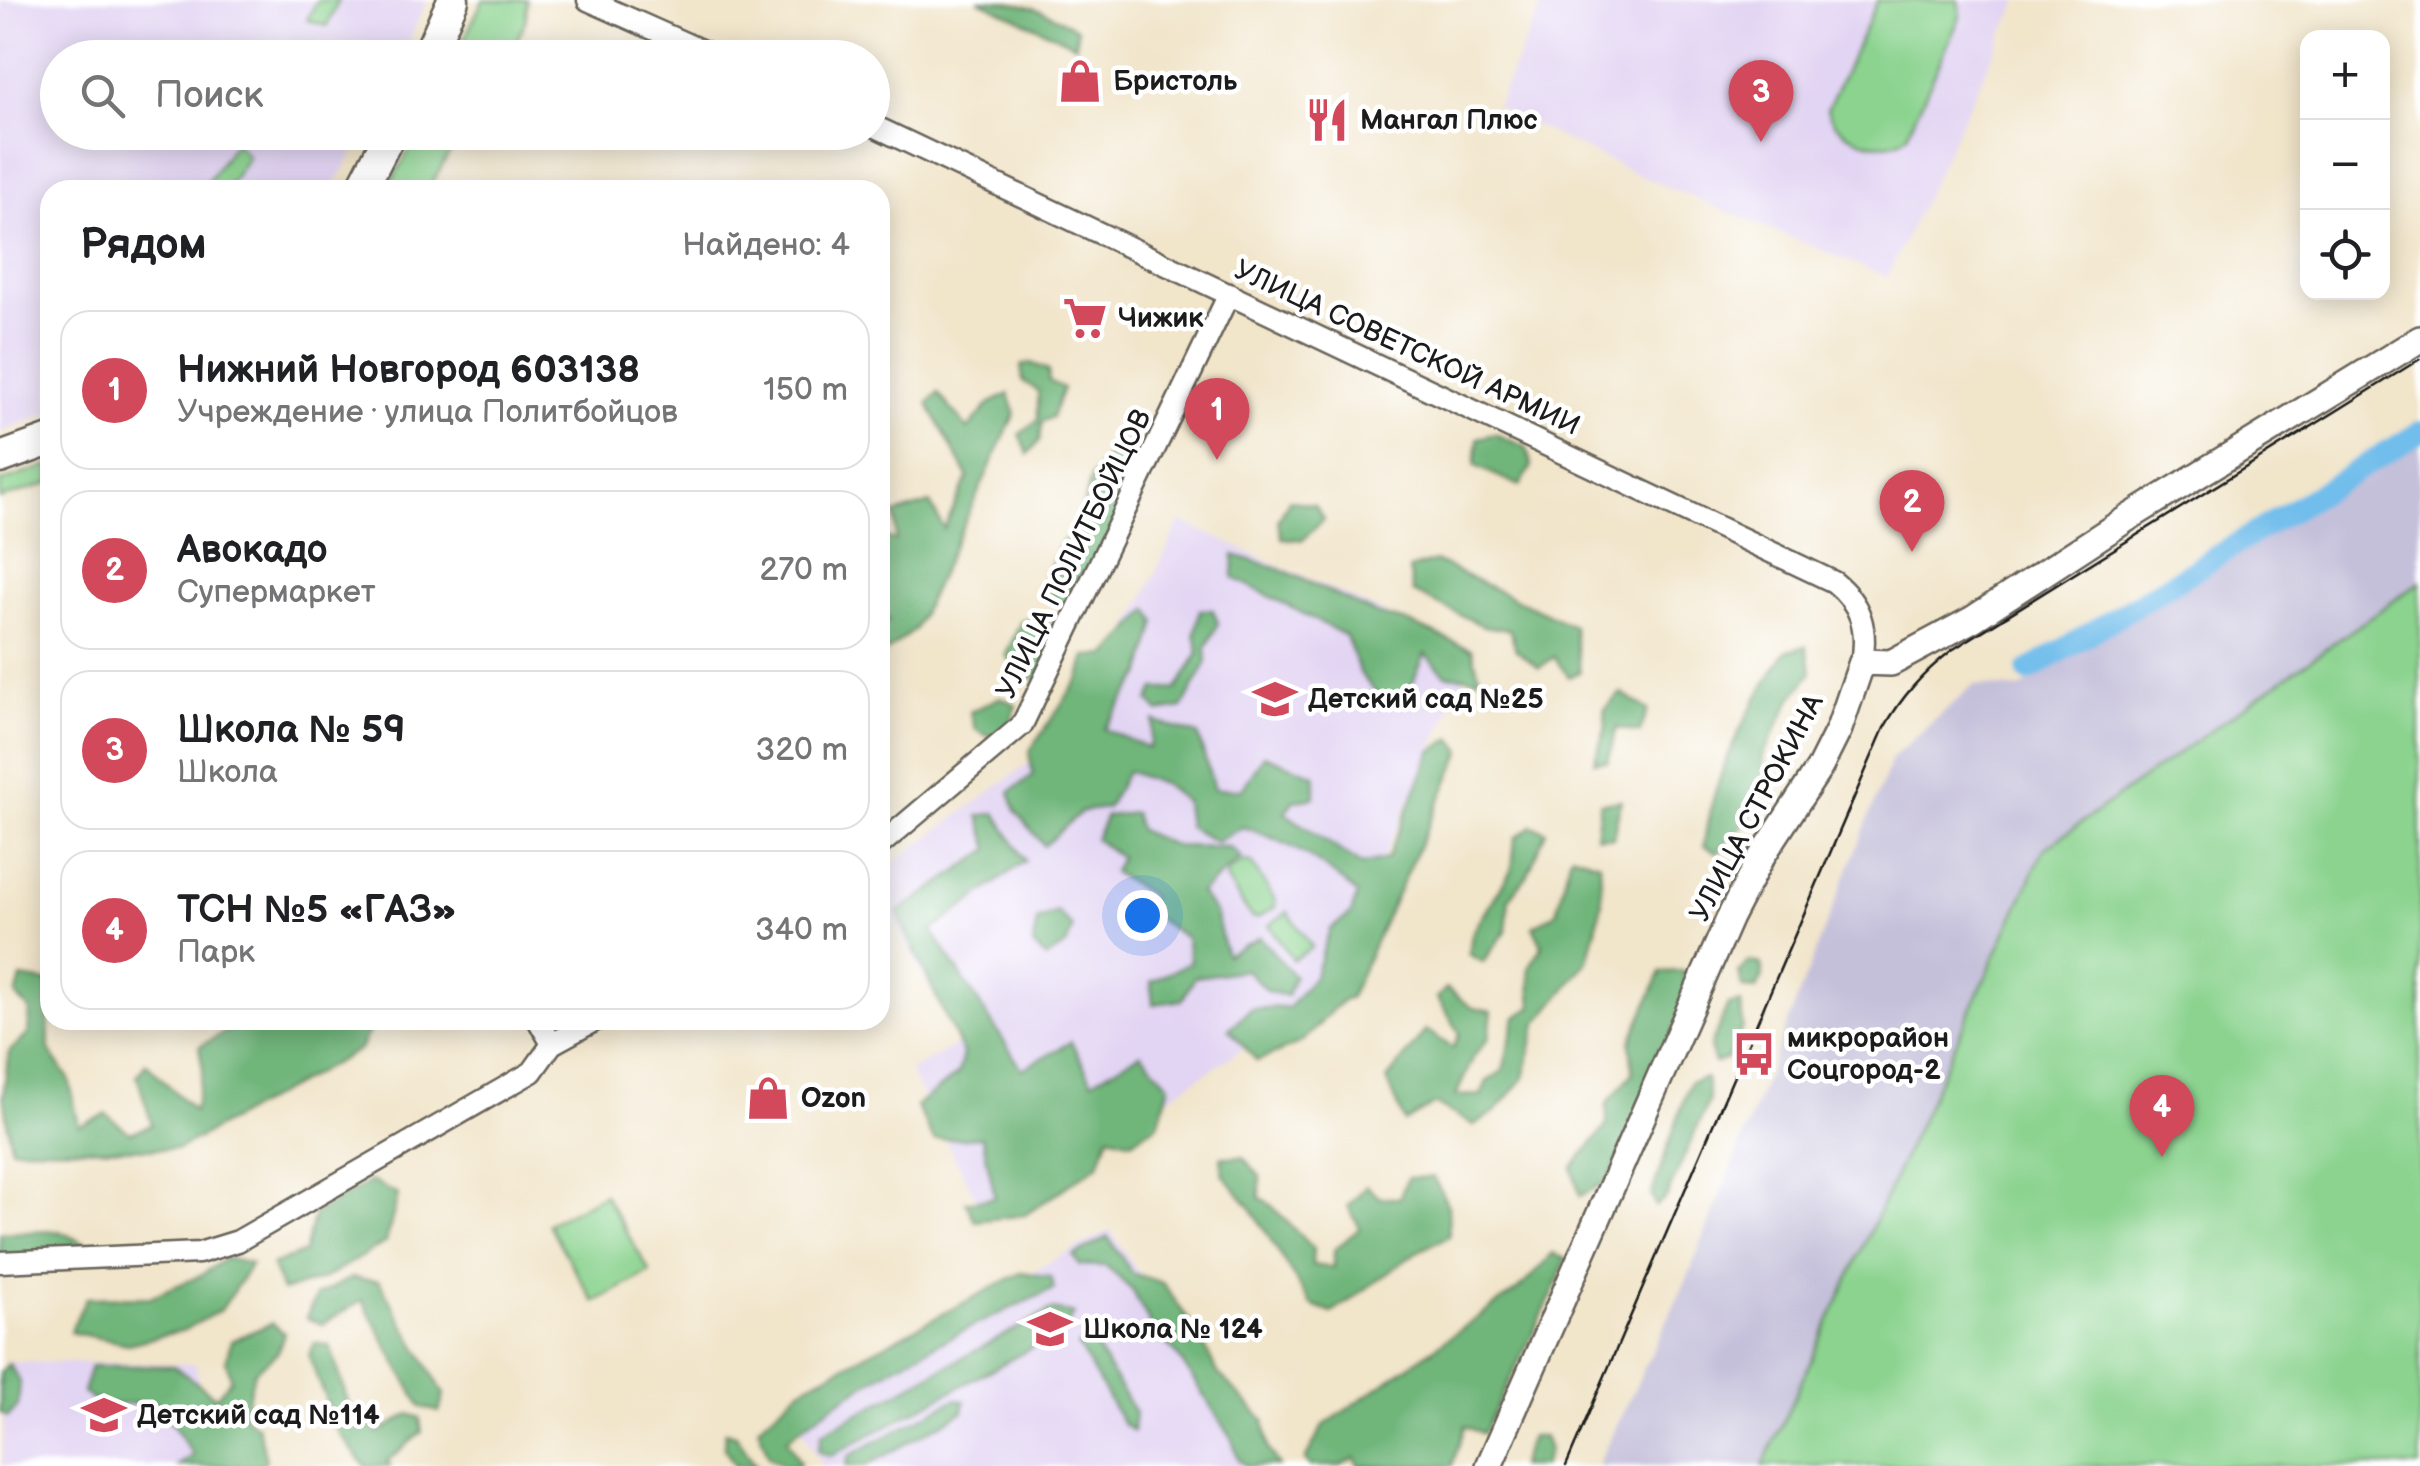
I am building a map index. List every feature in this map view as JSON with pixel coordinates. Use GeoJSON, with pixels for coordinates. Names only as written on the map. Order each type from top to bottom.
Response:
{"type":"FeatureCollection","features":[{"type":"Feature","properties":{"kind":"main road"},"geometry":{"type":"LineString","coordinates":[[434,40],[453,0]]}},
{"type":"Feature","properties":{"kind":"main road"},"geometry":{"type":"LineString","coordinates":[[366,180],[381,150]]}},
{"type":"Feature","properties":{"kind":"main road"},"geometry":{"type":"LineString","coordinates":[[0,458],[40,444]]}},
{"type":"Feature","properties":{"kind":"street"},"geometry":{"type":"LineString","coordinates":[[588,0],[678,40]]}},
{"type":"Feature","properties":{"kind":"street","name":"УЛИЦА СОВЕТСКОЙ АРМИИ"},"geometry":{"type":"LineString","coordinates":[[890,134],[1834,582],[1851,596],[1859,611],[1866,642],[1862,662]]}},
{"type":"Feature","properties":{"kind":"street","name":"УЛИЦА ПОЛИТБОЙЦОВ"},"geometry":{"type":"LineString","coordinates":[[890,837],[1022,725],[1229,294]]}},
{"type":"Feature","properties":{"kind":"street"},"geometry":{"type":"LineString","coordinates":[[1862,662],[1891,663],[1958,628],[2128,518],[2420,339]]}},
{"type":"Feature","properties":{"kind":"street","name":"УЛИЦА СТРОКИНА"},"geometry":{"type":"LineString","coordinates":[[1489,1466],[1730,916],[1760,859],[1820,767],[1839,730],[1862,662]]}},
{"type":"Feature","properties":{"kind":"street"},"geometry":{"type":"LineString","coordinates":[[544,1030],[552,1044]]}},
{"type":"Feature","properties":{"kind":"street"},"geometry":{"type":"LineString","coordinates":[[0,1262],[199,1253],[238,1242],[532,1072],[552,1044],[578,1030]]}},
{"type":"Feature","properties":{"kind":"shaded area"},"geometry":{"type":"Polygon","coordinates":[[[0,0],[427,0],[409,40],[40,40],[40,150],[355,150],[338,180],[40,180],[40,417],[0,432],[0,0]]]}},
{"type":"Feature","properties":{"kind":"shaded area"},"geometry":{"type":"Polygon","coordinates":[[[1544,0],[2019,0],[1887,277],[1645,178],[1496,107],[1544,0]]]}},
{"type":"Feature","properties":{"kind":"shaded area"},"geometry":{"type":"Polygon","coordinates":[[[2420,433],[2420,582],[2044,849],[1763,1466],[1597,1466],[1687,1279],[1892,758],[1974,685],[2020,689],[2420,433]]]}},
{"type":"Feature","properties":{"kind":"shaded area"},"geometry":{"type":"Polygon","coordinates":[[[1180,521],[1475,654],[1320,998],[986,1217],[909,1071],[959,1043],[890,913],[890,866],[1086,721],[1180,521]]]}},
{"type":"Feature","properties":{"kind":"shaded area","name":"Школа № 124"},"geometry":{"type":"Polygon","coordinates":[[[1110,1230],[1269,1466],[822,1466],[787,1402],[1110,1230]]]}},
{"type":"Feature","properties":{"kind":"shaded area","name":"Детский сад №114"},"geometry":{"type":"Polygon","coordinates":[[[5,1362],[196,1364],[212,1466],[2,1466],[5,1362]]]}},
{"type":"Feature","properties":{"kind":"green space"},"geometry":{"type":"Polygon","coordinates":[[[317,0],[339,0],[327,26],[307,20],[317,0]]]}},
{"type":"Feature","properties":{"kind":"green space"},"geometry":{"type":"Polygon","coordinates":[[[483,0],[527,0],[526,19],[517,40],[463,40],[483,0]]]}},
{"type":"Feature","properties":{"kind":"green space"},"geometry":{"type":"Polygon","coordinates":[[[978,0],[1018,4],[1053,16],[1077,29],[1076,45],[978,0]]]}},
{"type":"Feature","properties":{"kind":"green space"},"geometry":{"type":"Polygon","coordinates":[[[1878,0],[1958,0],[1961,15],[1907,135],[1886,144],[1850,135],[1832,120],[1827,110],[1878,0]]]}},
{"type":"Feature","properties":{"kind":"green space"},"geometry":{"type":"Polygon","coordinates":[[[230,150],[242,150],[248,157],[233,180],[209,180],[230,150]]]}},
{"type":"Feature","properties":{"kind":"green space"},"geometry":{"type":"Polygon","coordinates":[[[409,150],[451,150],[434,180],[392,180],[409,150]]]}},
{"type":"Feature","properties":{"kind":"green space"},"geometry":{"type":"Polygon","coordinates":[[[1031,363],[1048,370],[1049,381],[1063,388],[1052,417],[1042,422],[1040,440],[1028,454],[1020,434],[1038,420],[1038,391],[1023,381],[1021,366],[1031,363]]]}},
{"type":"Feature","properties":{"kind":"green space"},"geometry":{"type":"Polygon","coordinates":[[[938,393],[968,429],[990,403],[1009,394],[1015,413],[915,629],[890,649],[890,539],[896,540],[895,514],[930,503],[944,529],[968,477],[928,404],[938,393]]]}},
{"type":"Feature","properties":{"kind":"green space"},"geometry":{"type":"Polygon","coordinates":[[[1495,434],[1526,447],[1532,466],[1520,486],[1475,466],[1478,438],[1495,434]]]}},
{"type":"Feature","properties":{"kind":"green space"},"geometry":{"type":"Polygon","coordinates":[[[1117,442],[1133,447],[1135,479],[1100,560],[1074,580],[1077,606],[1066,610],[1043,584],[1061,542],[1076,533],[1091,478],[1117,442]]]}},
{"type":"Feature","properties":{"kind":"green space"},"geometry":{"type":"Polygon","coordinates":[[[40,468],[40,486],[0,499],[0,482],[40,468]]]}},
{"type":"Feature","properties":{"kind":"green space"},"geometry":{"type":"Polygon","coordinates":[[[1289,500],[1315,505],[1324,519],[1303,540],[1282,538],[1278,521],[1289,500]]]}},
{"type":"Feature","properties":{"kind":"green space"},"geometry":{"type":"Polygon","coordinates":[[[1234,555],[1281,569],[1376,614],[1407,622],[1472,650],[1480,678],[1446,675],[1425,654],[1408,693],[1380,698],[1360,673],[1346,636],[1234,578],[1234,555]]]}},
{"type":"Feature","properties":{"kind":"green space"},"geometry":{"type":"Polygon","coordinates":[[[1435,561],[1573,626],[1580,672],[1569,677],[1554,657],[1539,668],[1516,650],[1510,630],[1483,626],[1413,592],[1409,569],[1435,561]]]}},
{"type":"Feature","properties":{"kind":"green space"},"geometry":{"type":"Polygon","coordinates":[[[2420,582],[2420,1466],[1763,1466],[2044,849],[2420,582]]]}},
{"type":"Feature","properties":{"kind":"green space"},"geometry":{"type":"Polygon","coordinates":[[[1149,609],[1156,622],[1142,674],[1104,729],[1149,748],[1154,721],[1198,735],[1214,789],[1242,789],[1264,755],[1315,775],[1315,797],[1293,801],[1285,813],[1361,865],[1387,859],[1432,751],[1452,738],[1462,751],[1350,997],[1302,1041],[1257,1061],[1229,1029],[1250,1009],[1289,1007],[1315,975],[1330,929],[1351,914],[1357,894],[1304,854],[1260,833],[1243,827],[1216,842],[1188,827],[1185,802],[1165,785],[1127,771],[1107,808],[1082,811],[1044,846],[1016,811],[1010,792],[1033,775],[1029,752],[1080,677],[1086,656],[1108,655],[1149,609]]]}},
{"type":"Feature","properties":{"kind":"green space"},"geometry":{"type":"Polygon","coordinates":[[[1200,610],[1213,610],[1218,623],[1206,648],[1207,662],[1182,708],[1159,712],[1149,701],[1155,689],[1177,689],[1199,652],[1195,634],[1200,610]]]}},
{"type":"Feature","properties":{"kind":"green space"},"geometry":{"type":"Polygon","coordinates":[[[1040,617],[1061,634],[1043,680],[1020,676],[1006,655],[1021,621],[1040,617]]]}},
{"type":"Feature","properties":{"kind":"green space"},"geometry":{"type":"Polygon","coordinates":[[[1806,646],[1812,672],[1791,700],[1763,756],[1763,793],[1743,826],[1718,853],[1704,846],[1714,795],[1733,745],[1785,652],[1806,646]]]}},
{"type":"Feature","properties":{"kind":"green space"},"geometry":{"type":"Polygon","coordinates":[[[1621,693],[1648,710],[1640,732],[1617,728],[1608,761],[1594,762],[1606,726],[1604,709],[1621,693]]]}},
{"type":"Feature","properties":{"kind":"green space"},"geometry":{"type":"Polygon","coordinates":[[[1001,697],[1016,705],[1008,732],[989,737],[975,729],[970,712],[1001,697]]]}},
{"type":"Feature","properties":{"kind":"green space"},"geometry":{"type":"Polygon","coordinates":[[[1621,800],[1613,838],[1596,836],[1600,803],[1621,800]]]}},
{"type":"Feature","properties":{"kind":"green space"},"geometry":{"type":"Polygon","coordinates":[[[996,813],[1025,861],[932,931],[1022,1069],[1071,1042],[1092,1081],[1141,1053],[1170,1085],[1158,1124],[1132,1141],[1109,1135],[1099,1164],[1025,1215],[975,1221],[966,1202],[995,1197],[982,1137],[934,1140],[916,1106],[958,1074],[963,1054],[897,913],[990,849],[979,816],[996,813]]]}},
{"type":"Feature","properties":{"kind":"green space"},"geometry":{"type":"Polygon","coordinates":[[[1134,813],[1139,830],[1175,846],[1230,847],[1241,858],[1200,893],[1215,912],[1226,955],[1260,937],[1294,976],[1287,996],[1267,991],[1246,970],[1195,977],[1182,1000],[1153,1004],[1151,982],[1190,962],[1186,938],[1152,915],[1150,895],[1113,872],[1120,857],[1095,839],[1106,816],[1134,813]]]}},
{"type":"Feature","properties":{"kind":"green space"},"geometry":{"type":"Polygon","coordinates":[[[1532,826],[1546,831],[1527,876],[1509,899],[1506,931],[1483,962],[1469,954],[1472,934],[1512,869],[1515,838],[1532,826]]]}},
{"type":"Feature","properties":{"kind":"green space"},"geometry":{"type":"Polygon","coordinates":[[[1571,854],[1600,863],[1602,904],[1588,961],[1537,1024],[1524,1078],[1496,1111],[1474,1125],[1435,1104],[1405,1122],[1387,1080],[1426,1030],[1453,1048],[1460,1033],[1437,998],[1446,988],[1473,1008],[1492,1011],[1489,1038],[1474,1056],[1456,1096],[1481,1095],[1487,1081],[1503,1071],[1515,1018],[1532,1007],[1529,968],[1542,945],[1533,926],[1556,913],[1571,854]]]}},
{"type":"Feature","properties":{"kind":"green space"},"geometry":{"type":"Polygon","coordinates":[[[1243,862],[1251,863],[1275,900],[1275,907],[1258,918],[1251,917],[1226,879],[1228,871],[1243,862]]]}},
{"type":"Feature","properties":{"kind":"green space"},"geometry":{"type":"Polygon","coordinates":[[[1057,912],[1073,927],[1066,946],[1046,958],[1033,945],[1037,920],[1057,912]]]}},
{"type":"Feature","properties":{"kind":"green space"},"geometry":{"type":"Polygon","coordinates":[[[1288,912],[1312,947],[1293,960],[1269,925],[1288,912]]]}},
{"type":"Feature","properties":{"kind":"green space"},"geometry":{"type":"Polygon","coordinates":[[[1749,961],[1761,964],[1763,977],[1756,989],[1743,988],[1739,973],[1749,961]]]}},
{"type":"Feature","properties":{"kind":"green space"},"geometry":{"type":"Polygon","coordinates":[[[1683,971],[1689,993],[1608,1181],[1580,1196],[1572,1168],[1607,1125],[1607,1103],[1633,1073],[1630,1043],[1661,972],[1683,971]]]}},
{"type":"Feature","properties":{"kind":"green space"},"geometry":{"type":"Polygon","coordinates":[[[21,978],[40,981],[40,1030],[49,1030],[49,1050],[69,1079],[79,1126],[106,1114],[130,1133],[152,1125],[137,1076],[146,1063],[194,1111],[203,1070],[199,1047],[228,1030],[370,1030],[360,1049],[178,1149],[11,1148],[3,1096],[9,1052],[28,1034],[30,1010],[16,996],[21,978]]]}},
{"type":"Feature","properties":{"kind":"green space"},"geometry":{"type":"Polygon","coordinates":[[[1741,1003],[1743,1027],[1728,1058],[1715,1063],[1710,1047],[1728,1005],[1741,1003]]]}},
{"type":"Feature","properties":{"kind":"green space"},"geometry":{"type":"Polygon","coordinates":[[[1706,1078],[1709,1100],[1667,1196],[1656,1206],[1651,1196],[1690,1082],[1706,1078]]]}},
{"type":"Feature","properties":{"kind":"green space"},"geometry":{"type":"Polygon","coordinates":[[[1221,1157],[1243,1157],[1260,1176],[1260,1198],[1313,1249],[1312,1265],[1334,1268],[1334,1250],[1360,1228],[1348,1206],[1366,1186],[1380,1198],[1399,1198],[1408,1178],[1433,1177],[1448,1205],[1449,1236],[1417,1252],[1332,1313],[1311,1305],[1253,1211],[1223,1174],[1221,1157]]]}},
{"type":"Feature","properties":{"kind":"green space"},"geometry":{"type":"Polygon","coordinates":[[[371,1181],[398,1195],[386,1242],[323,1279],[282,1291],[272,1265],[304,1252],[314,1214],[371,1181]]]}},
{"type":"Feature","properties":{"kind":"green space"},"geometry":{"type":"Polygon","coordinates":[[[604,1194],[650,1272],[594,1302],[548,1224],[604,1194]]]}},
{"type":"Feature","properties":{"kind":"green space"},"geometry":{"type":"Polygon","coordinates":[[[59,1231],[84,1243],[66,1268],[0,1261],[0,1233],[59,1231]]]}},
{"type":"Feature","properties":{"kind":"green space"},"geometry":{"type":"Polygon","coordinates":[[[1108,1237],[1132,1273],[1163,1283],[1199,1335],[1218,1373],[1264,1420],[1268,1449],[1279,1466],[1246,1466],[1239,1460],[1231,1437],[1176,1353],[1155,1334],[1133,1291],[1106,1266],[1079,1265],[1073,1256],[1108,1237]]]}},
{"type":"Feature","properties":{"kind":"green space"},"geometry":{"type":"Polygon","coordinates":[[[1553,1254],[1566,1259],[1554,1291],[1483,1434],[1465,1426],[1452,1466],[1359,1466],[1355,1458],[1339,1466],[1310,1466],[1305,1460],[1323,1426],[1520,1288],[1553,1254]]]}},
{"type":"Feature","properties":{"kind":"green space"},"geometry":{"type":"Polygon","coordinates":[[[226,1258],[251,1264],[221,1310],[184,1330],[128,1344],[70,1332],[86,1298],[150,1297],[200,1276],[226,1258]]]}},
{"type":"Feature","properties":{"kind":"green space"},"geometry":{"type":"Polygon","coordinates":[[[1022,1272],[1051,1277],[1054,1289],[915,1356],[817,1416],[787,1439],[800,1463],[796,1466],[785,1466],[769,1457],[758,1427],[800,1389],[1022,1272]]]}},
{"type":"Feature","properties":{"kind":"green space"},"geometry":{"type":"Polygon","coordinates":[[[351,1278],[379,1281],[444,1394],[439,1412],[421,1407],[362,1300],[323,1324],[306,1318],[316,1296],[351,1278]]]}},
{"type":"Feature","properties":{"kind":"green space"},"geometry":{"type":"Polygon","coordinates":[[[1051,1310],[1074,1314],[1065,1330],[831,1456],[818,1451],[822,1433],[1051,1310]]]}},
{"type":"Feature","properties":{"kind":"green space"},"geometry":{"type":"Polygon","coordinates":[[[272,1323],[284,1333],[278,1352],[254,1372],[244,1416],[258,1427],[266,1460],[260,1466],[178,1466],[193,1455],[158,1403],[99,1405],[83,1392],[91,1366],[174,1366],[216,1397],[231,1379],[226,1361],[231,1341],[272,1323]]]}},
{"type":"Feature","properties":{"kind":"green space"},"geometry":{"type":"Polygon","coordinates":[[[1091,1339],[1135,1413],[1133,1431],[1123,1424],[1078,1346],[1091,1339]]]}},
{"type":"Feature","properties":{"kind":"green space"},"geometry":{"type":"Polygon","coordinates":[[[315,1343],[330,1346],[350,1408],[378,1433],[409,1414],[420,1418],[422,1432],[387,1461],[391,1466],[365,1466],[337,1430],[309,1355],[315,1343]]]}},
{"type":"Feature","properties":{"kind":"green space"},"geometry":{"type":"Polygon","coordinates":[[[9,1364],[20,1382],[18,1406],[8,1417],[0,1412],[0,1372],[9,1364]]]}},
{"type":"Feature","properties":{"kind":"green space"},"geometry":{"type":"Polygon","coordinates":[[[956,1399],[965,1401],[963,1412],[866,1466],[846,1466],[849,1456],[956,1399]]]}},
{"type":"Feature","properties":{"kind":"green space"},"geometry":{"type":"Polygon","coordinates":[[[725,1432],[736,1435],[756,1466],[735,1466],[724,1447],[725,1432]]]}},
{"type":"Feature","properties":{"kind":"green space"},"geometry":{"type":"Polygon","coordinates":[[[1531,1437],[1544,1437],[1549,1450],[1543,1466],[1519,1466],[1531,1437]]]}},
{"type":"Feature","properties":{"kind":"waterway"},"geometry":{"type":"LineString","coordinates":[[2028,671],[2420,432]]}},
{"type":"Feature","properties":{"kind":"tram line"},"geometry":{"type":"LineString","coordinates":[[1566,1466],[1884,728],[1906,695],[1952,650],[2420,359]]}},
{"type":"Feature","properties":{"kind":"place","name":"Бристоль"},"geometry":{"type":"Point","coordinates":[1080,81]}},
{"type":"Feature","properties":{"kind":"place","name":"Мангал Плюс"},"geometry":{"type":"Point","coordinates":[1327,120]}},
{"type":"Feature","properties":{"kind":"place","name":"Школа № 59"},"geometry":{"type":"Point","coordinates":[1761,142]}},
{"type":"Feature","properties":{"kind":"place","name":"Чижик"},"geometry":{"type":"Point","coordinates":[1085,318]}},
{"type":"Feature","properties":{"kind":"place","name":"Нижний Новгород 603138"},"geometry":{"type":"Point","coordinates":[1217,460]}},
{"type":"Feature","properties":{"kind":"place","name":"Авокадо"},"geometry":{"type":"Point","coordinates":[1912,552]}},
{"type":"Feature","properties":{"kind":"place","name":"Детский сад №25"},"geometry":{"type":"Point","coordinates":[1275,699]}},
{"type":"Feature","properties":{"kind":"place","name":"микрорайон Соцгород-2"},"geometry":{"type":"Point","coordinates":[1754,1054]}},
{"type":"Feature","properties":{"kind":"place","name":"Ozon"},"geometry":{"type":"Point","coordinates":[768,1098]}},
{"type":"Feature","properties":{"kind":"place","name":"ТСН №5 «ГАЗ»"},"geometry":{"type":"Point","coordinates":[2162,1157]}},
{"type":"Feature","properties":{"kind":"place","name":"Школа № 124"},"geometry":{"type":"Point","coordinates":[1050,1329]}},
{"type":"Feature","properties":{"kind":"place","name":"Детский сад №114"},"geometry":{"type":"Point","coordinates":[104,1415]}}]}
